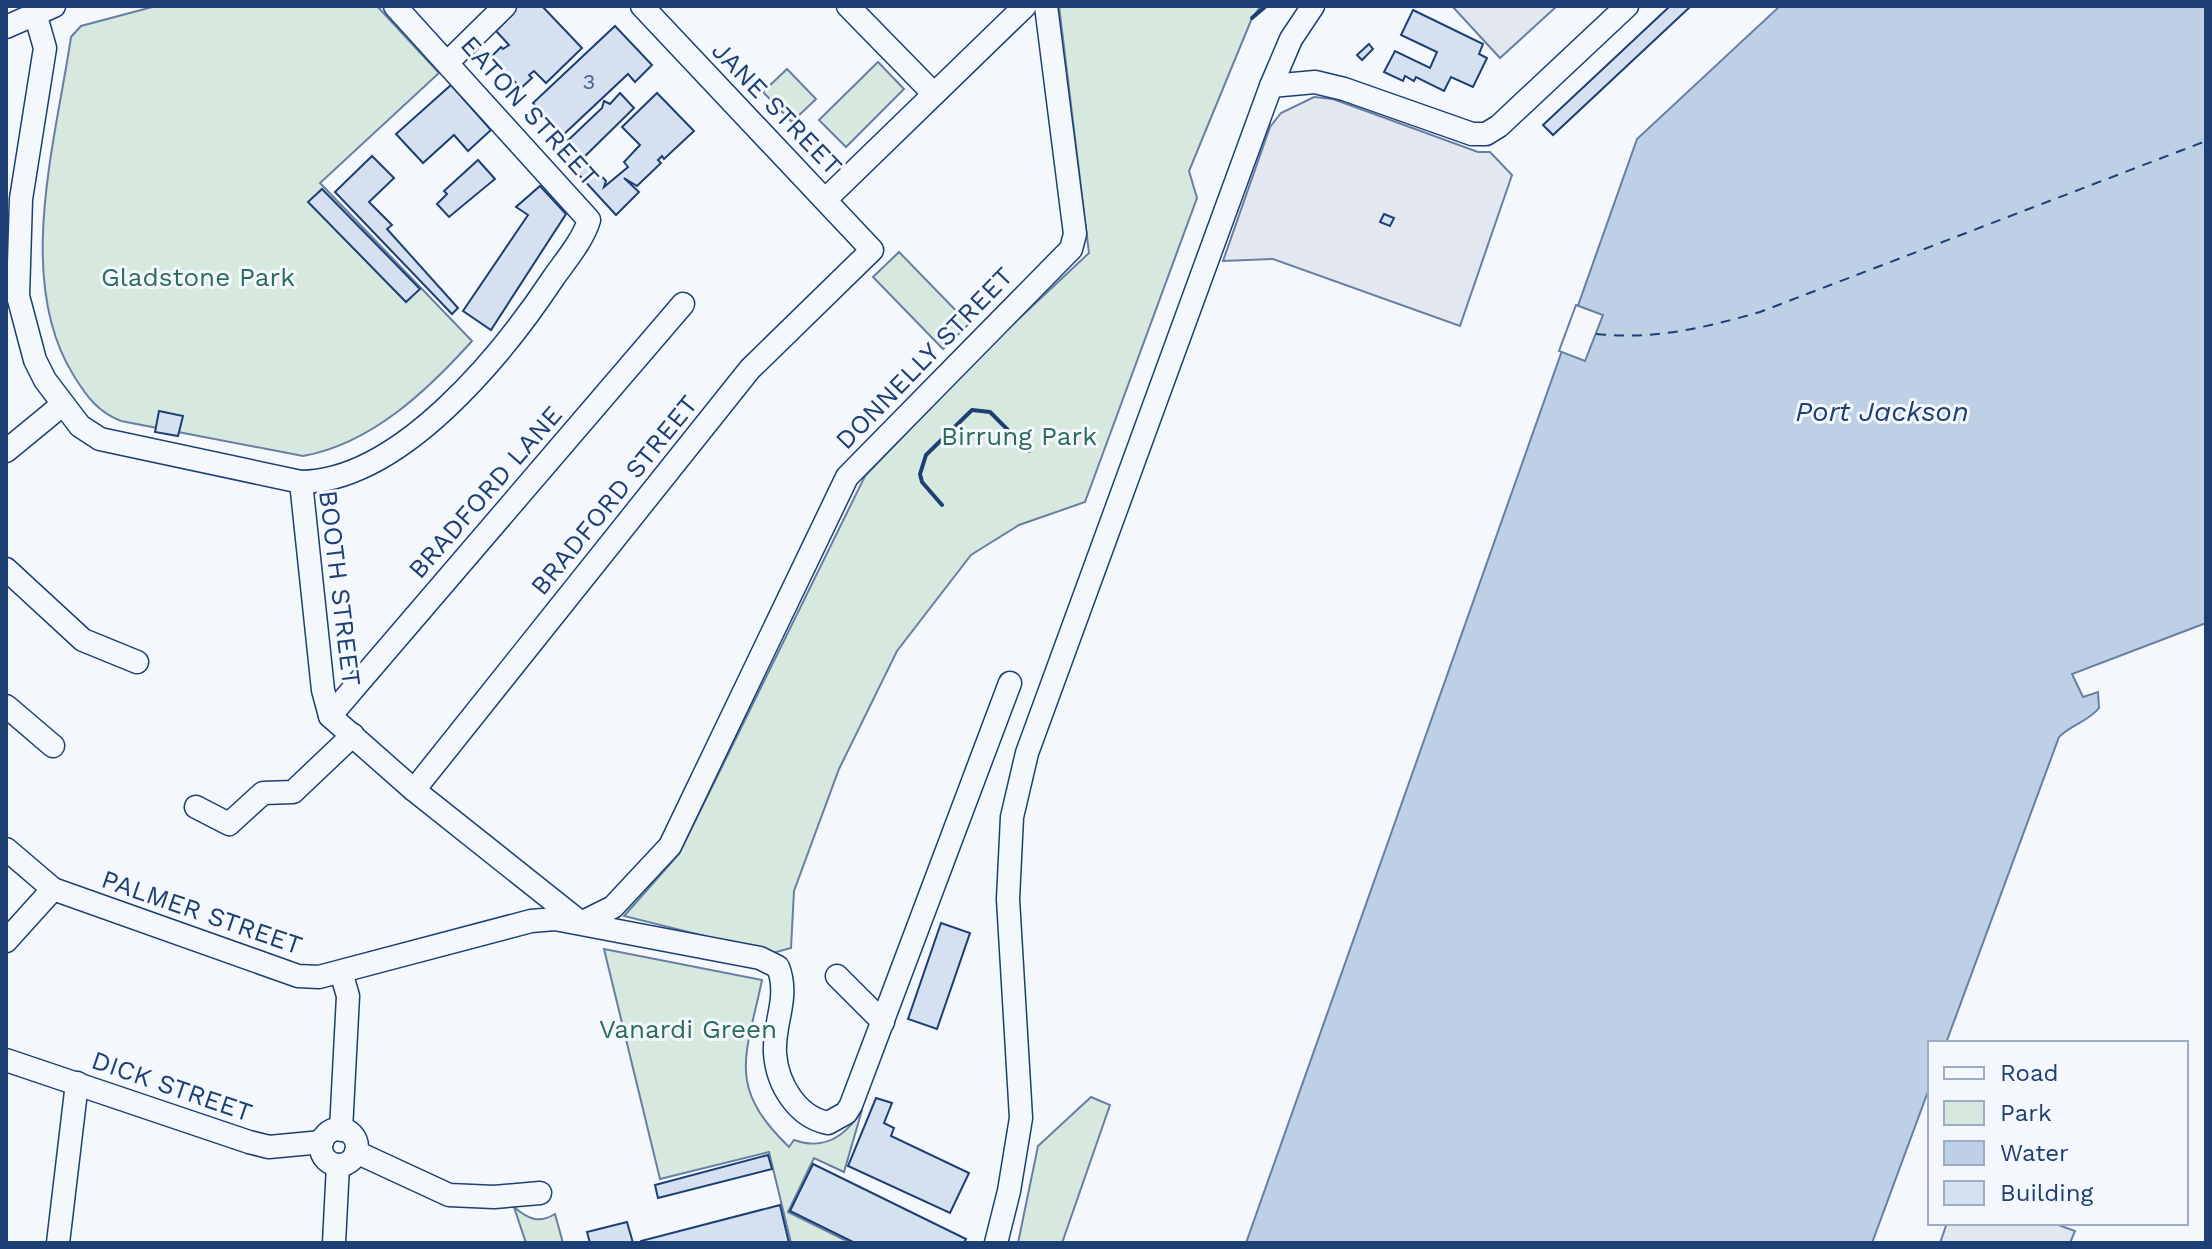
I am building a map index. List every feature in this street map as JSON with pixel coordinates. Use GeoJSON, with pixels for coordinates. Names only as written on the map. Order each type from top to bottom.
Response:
{"type":"FeatureCollection","features":[{"type":"Feature","properties":{"kind":"street","name":"EATON STREET"},"geometry":{"type":"LineString","coordinates":[[301,482],[335,478],[379,458],[443,408],[508,343],[589,220],[395,6]]}},
{"type":"Feature","properties":{"kind":"street"},"geometry":{"type":"LineString","coordinates":[[448,62],[505,6]]}},
{"type":"Feature","properties":{"kind":"street","name":"JANE STREET"},"geometry":{"type":"LineString","coordinates":[[642,6],[872,250]]}},
{"type":"Feature","properties":{"kind":"street"},"geometry":{"type":"LineString","coordinates":[[848,6],[934,94]]}},
{"type":"Feature","properties":{"kind":"street"},"geometry":{"type":"LineString","coordinates":[[826,199],[1025,6]]}},
{"type":"Feature","properties":{"kind":"street","name":"DONNELLY STREET"},"geometry":{"type":"LineString","coordinates":[[581,923],[613,907],[670,846],[847,477],[1071,249],[1075,234],[1046,6]]}},
{"type":"Feature","properties":{"kind":"street"},"geometry":{"type":"LineString","coordinates":[[996,1243],[1009,1191],[1021,1118],[1008,899],[1012,817],[1027,753],[1271,86],[1291,39],[1313,6]]}},
{"type":"Feature","properties":{"kind":"street"},"geometry":{"type":"LineString","coordinates":[[1271,86],[1315,82],[1472,134],[1486,134],[1499,126],[1627,6]]}},
{"type":"Feature","properties":{"kind":"street"},"geometry":{"type":"LineString","coordinates":[[6,27],[41,8]]}},
{"type":"Feature","properties":{"kind":"street","name":"BOOTH STREET"},"geometry":{"type":"LineString","coordinates":[[41,8],[45,48],[14,202],[18,296],[35,360],[62,405],[80,426],[100,439],[301,482],[323,690],[330,716],[414,790],[581,923],[760,958],[774,964],[784,988],[774,1053],[782,1083],[792,1100],[815,1121],[828,1123],[838,1119],[851,1105],[883,1022]]}},
{"type":"Feature","properties":{"kind":"street","name":"BRADFORD STREET"},"geometry":{"type":"LineString","coordinates":[[414,790],[750,369],[872,250]]}},
{"type":"Feature","properties":{"kind":"street","name":"BRADFORD LANE"},"geometry":{"type":"LineString","coordinates":[[330,716],[683,304]]}},
{"type":"Feature","properties":{"kind":"street"},"geometry":{"type":"LineString","coordinates":[[6,451],[62,405]]}},
{"type":"Feature","properties":{"kind":"street"},"geometry":{"type":"LineString","coordinates":[[6,569],[83,640],[137,662]]}},
{"type":"Feature","properties":{"kind":"street"},"geometry":{"type":"LineString","coordinates":[[837,976],[883,1022],[1010,683]]}},
{"type":"Feature","properties":{"kind":"street"},"geometry":{"type":"LineString","coordinates":[[6,706],[53,746]]}},
{"type":"Feature","properties":{"kind":"street"},"geometry":{"type":"LineString","coordinates":[[196,807],[229,824],[263,793],[293,792],[353,735]]}},
{"type":"Feature","properties":{"kind":"street","name":"PALMER STREET"},"geometry":{"type":"LineString","coordinates":[[6,849],[53,889],[298,976],[314,978],[341,972],[531,921],[555,919],[581,923]]}},
{"type":"Feature","properties":{"kind":"street"},"geometry":{"type":"LineString","coordinates":[[6,941],[53,889]]}},
{"type":"Feature","properties":{"kind":"street"},"geometry":{"type":"LineString","coordinates":[[341,972],[348,996],[332,1136],[324,1157],[347,1159],[449,1195],[494,1197],[540,1193]]}},
{"type":"Feature","properties":{"kind":"street","name":"DICK STREET"},"geometry":{"type":"LineString","coordinates":[[6,1060],[269,1147],[332,1136]]}},
{"type":"Feature","properties":{"kind":"street"},"geometry":{"type":"LineString","coordinates":[[58,1243],[77,1083]]}},
{"type":"Feature","properties":{"kind":"street"},"geometry":{"type":"LineString","coordinates":[[332,1136],[352,1135],[334,1243]]}},
{"type":"Feature","properties":{"kind":"green space","name":"Gladstone Park"},"geometry":{"type":"Polygon","coordinates":[[[156,6],[377,6],[439,73],[320,183],[472,341],[417,396],[352,440],[303,456],[121,421],[99,408],[89,397],[74,376],[56,338],[46,297],[44,210],[71,37],[81,26],[156,6]]]}},
{"type":"Feature","properties":{"kind":"green space","name":"Birrung Park"},"geometry":{"type":"Polygon","coordinates":[[[1059,6],[1261,6],[1252,18],[1189,171],[1197,198],[1085,502],[1019,525],[971,555],[897,651],[839,769],[794,891],[791,948],[773,953],[624,916],[679,854],[865,476],[993,343],[1089,253],[1059,6]]]}},
{"type":"Feature","properties":{"kind":"green space"},"geometry":{"type":"Polygon","coordinates":[[[878,62],[904,89],[846,147],[819,120],[878,62]]]}},
{"type":"Feature","properties":{"kind":"green space"},"geometry":{"type":"Polygon","coordinates":[[[787,69],[816,99],[792,122],[763,92],[787,69]]]}},
{"type":"Feature","properties":{"kind":"green space"},"geometry":{"type":"Polygon","coordinates":[[[899,252],[969,324],[943,349],[873,277],[899,252]]]}},
{"type":"Feature","properties":{"kind":"green space","name":"Vanardi Green"},"geometry":{"type":"Polygon","coordinates":[[[604,949],[762,980],[746,1070],[756,1106],[769,1125],[789,1147],[794,1140],[815,1144],[842,1134],[862,1110],[844,1172],[814,1158],[788,1212],[851,1243],[791,1243],[769,1152],[660,1179],[604,949]]]}},
{"type":"Feature","properties":{"kind":"green space"},"geometry":{"type":"Polygon","coordinates":[[[1091,1097],[1110,1105],[1062,1243],[1018,1243],[1038,1146],[1091,1097]]]}},
{"type":"Feature","properties":{"kind":"green space"},"geometry":{"type":"Polygon","coordinates":[[[514,1207],[534,1219],[555,1214],[563,1243],[526,1243],[514,1207]]]}},
{"type":"Feature","properties":{"kind":"shaded area"},"geometry":{"type":"Polygon","coordinates":[[[1452,6],[1557,6],[1500,58],[1452,6]]]}},
{"type":"Feature","properties":{"kind":"shaded area"},"geometry":{"type":"Polygon","coordinates":[[[1314,97],[1333,99],[1478,152],[1490,152],[1512,175],[1460,326],[1273,259],[1223,261],[1270,127],[1281,113],[1314,97]]]}},
{"type":"Feature","properties":{"kind":"shaded area"},"geometry":{"type":"Polygon","coordinates":[[[1946,1225],[2058,1225],[2075,1231],[2070,1243],[1940,1243],[1946,1225]]]}},
{"type":"Feature","properties":{"kind":"water","name":"Port Jackson"},"geometry":{"type":"Polygon","coordinates":[[[1780,6],[2206,6],[2206,623],[2072,674],[2083,697],[2098,692],[2099,708],[2059,737],[1947,1041],[1928,1041],[1928,1091],[1872,1243],[1246,1243],[1637,139],[1780,6]]]}},
{"type":"Feature","properties":{"kind":"pier"},"geometry":{"type":"Polygon","coordinates":[[[1576,305],[1603,315],[1585,361],[1559,351],[1576,305]]]}},
{"type":"Feature","properties":{"kind":"building"},"geometry":{"type":"Polygon","coordinates":[[[514,6],[542,6],[582,48],[546,83],[534,71],[529,75],[532,78],[521,88],[491,57],[501,47],[503,49],[509,45],[496,31],[506,21],[502,17],[514,6]]]}},
{"type":"Feature","properties":{"kind":"building"},"geometry":{"type":"Polygon","coordinates":[[[1670,6],[1691,6],[1553,135],[1543,125],[1670,6]]]}},
{"type":"Feature","properties":{"kind":"building"},"geometry":{"type":"Polygon","coordinates":[[[1413,10],[1483,44],[1479,54],[1487,58],[1473,87],[1451,77],[1444,91],[1416,77],[1414,81],[1405,76],[1403,81],[1384,72],[1395,51],[1430,68],[1437,52],[1401,35],[1413,10]]]}},
{"type":"Feature","properties":{"kind":"building"},"geometry":{"type":"Polygon","coordinates":[[[615,26],[652,65],[635,82],[628,74],[563,135],[533,103],[615,26]]]}},
{"type":"Feature","properties":{"kind":"building"},"geometry":{"type":"Polygon","coordinates":[[[1369,44],[1373,49],[1362,60],[1357,55],[1369,44]]]}},
{"type":"Feature","properties":{"kind":"building"},"geometry":{"type":"Polygon","coordinates":[[[451,85],[491,130],[468,151],[454,135],[423,163],[396,134],[451,85]]]}},
{"type":"Feature","properties":{"kind":"building"},"geometry":{"type":"Polygon","coordinates":[[[620,93],[634,108],[577,164],[573,160],[569,164],[560,156],[565,151],[561,147],[602,108],[604,101],[610,104],[620,93]]]}},
{"type":"Feature","properties":{"kind":"building"},"geometry":{"type":"Polygon","coordinates":[[[657,93],[694,131],[664,159],[662,156],[658,160],[661,163],[637,186],[624,178],[639,192],[616,215],[569,164],[573,160],[580,168],[588,161],[606,181],[604,187],[628,167],[624,162],[640,145],[622,127],[657,93]]]}},
{"type":"Feature","properties":{"kind":"building"},"geometry":{"type":"Polygon","coordinates":[[[372,156],[394,178],[369,202],[392,225],[387,229],[458,308],[452,314],[335,192],[372,156]]]}},
{"type":"Feature","properties":{"kind":"building"},"geometry":{"type":"Polygon","coordinates":[[[478,160],[495,179],[449,217],[437,204],[447,194],[444,191],[478,160]]]}},
{"type":"Feature","properties":{"kind":"building"},"geometry":{"type":"Polygon","coordinates":[[[540,186],[566,214],[491,330],[463,311],[528,215],[516,207],[540,186]]]}},
{"type":"Feature","properties":{"kind":"building"},"geometry":{"type":"Polygon","coordinates":[[[322,189],[420,289],[406,302],[308,202],[322,189]]]}},
{"type":"Feature","properties":{"kind":"building"},"geometry":{"type":"Polygon","coordinates":[[[1384,214],[1394,218],[1390,226],[1380,222],[1384,214]]]}},
{"type":"Feature","properties":{"kind":"building"},"geometry":{"type":"Polygon","coordinates":[[[159,411],[183,416],[178,436],[155,432],[159,411]]]}},
{"type":"Feature","properties":{"kind":"building"},"geometry":{"type":"Polygon","coordinates":[[[941,923],[970,933],[937,1029],[908,1019],[941,923]]]}},
{"type":"Feature","properties":{"kind":"building"},"geometry":{"type":"Polygon","coordinates":[[[876,1098],[892,1103],[884,1123],[894,1128],[891,1136],[969,1173],[950,1213],[848,1166],[876,1098]]]}},
{"type":"Feature","properties":{"kind":"building"},"geometry":{"type":"Polygon","coordinates":[[[768,1155],[772,1169],[658,1198],[655,1185],[768,1155]]]}},
{"type":"Feature","properties":{"kind":"building"},"geometry":{"type":"Polygon","coordinates":[[[813,1164],[966,1239],[964,1243],[855,1243],[790,1211],[813,1164]]]}},
{"type":"Feature","properties":{"kind":"building"},"geometry":{"type":"Polygon","coordinates":[[[780,1205],[789,1243],[641,1243],[641,1241],[780,1205]]]}},
{"type":"Feature","properties":{"kind":"building"},"geometry":{"type":"Polygon","coordinates":[[[627,1222],[633,1243],[590,1243],[587,1232],[627,1222]]]}},
{"type":"Feature","properties":{"kind":"ferry route"},"geometry":{"type":"LineString","coordinates":[[1596,334],[1659,334],[1760,312],[2206,141]]}},
{"type":"Feature","properties":{"kind":"wall"},"geometry":{"type":"LineString","coordinates":[[1252,18],[1266,6]]}},
{"type":"Feature","properties":{"kind":"wall"},"geometry":{"type":"LineString","coordinates":[[942,505],[922,482],[920,474],[926,455],[972,410],[990,412],[1029,451]]}}]}
